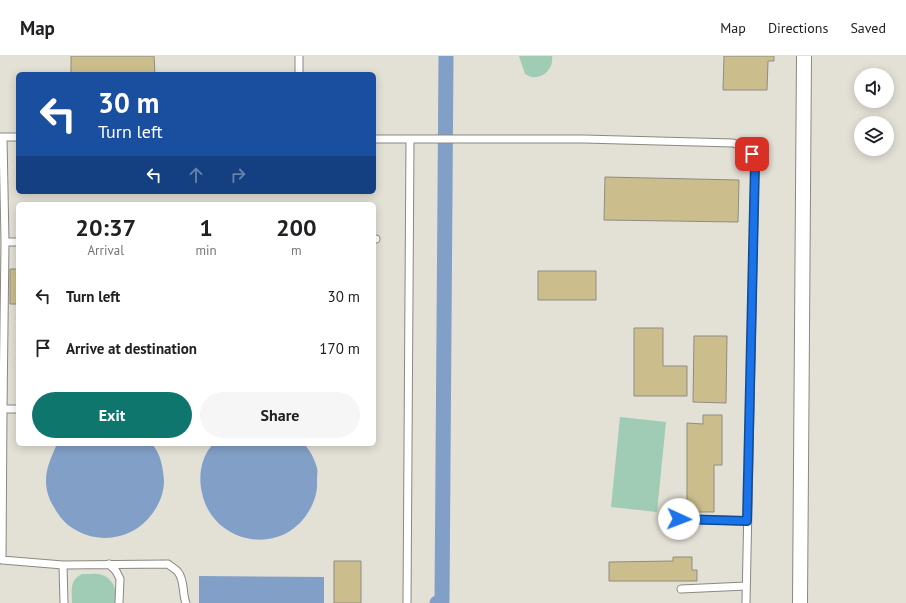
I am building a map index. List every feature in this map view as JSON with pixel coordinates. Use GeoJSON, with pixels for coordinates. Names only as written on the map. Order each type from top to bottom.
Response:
{"type":"FeatureCollection","features":[{"type":"Feature","properties":{"kind":"street"},"geometry":{"type":"LineString","coordinates":[[800,603],[804,56]]}},
{"type":"Feature","properties":{"kind":"lane"},"geometry":{"type":"LineString","coordinates":[[299,56],[299,72]]}},
{"type":"Feature","properties":{"kind":"lane"},"geometry":{"type":"LineString","coordinates":[[16,138],[2,137],[5,242],[2,560],[63,565],[168,564],[178,571],[182,580],[184,599],[186,603]]}},
{"type":"Feature","properties":{"kind":"lane"},"geometry":{"type":"LineString","coordinates":[[376,139],[584,139],[733,143],[743,146],[752,154],[755,163],[746,603]]}},
{"type":"Feature","properties":{"kind":"lane"},"geometry":{"type":"LineString","coordinates":[[407,603],[410,139]]}},
{"type":"Feature","properties":{"kind":"lane"},"geometry":{"type":"LineString","coordinates":[[5,242],[16,242]]}},
{"type":"Feature","properties":{"kind":"lane"},"geometry":{"type":"LineString","coordinates":[[3,409],[16,409]]}},
{"type":"Feature","properties":{"kind":"lane"},"geometry":{"type":"LineString","coordinates":[[679,519],[747,521]]}},
{"type":"Feature","properties":{"kind":"lane"},"geometry":{"type":"LineString","coordinates":[[109,564],[120,579],[119,603]]}},
{"type":"Feature","properties":{"kind":"lane"},"geometry":{"type":"LineString","coordinates":[[63,565],[64,603]]}},
{"type":"Feature","properties":{"kind":"lane"},"geometry":{"type":"LineString","coordinates":[[681,589],[746,586]]}},
{"type":"Feature","properties":{"kind":"green space"},"geometry":{"type":"Polygon","coordinates":[[[519,56],[552,56],[550,68],[547,72],[540,76],[530,77],[525,74],[519,56]]]}},
{"type":"Feature","properties":{"kind":"green space"},"geometry":{"type":"Polygon","coordinates":[[[620,417],[666,422],[657,512],[611,507],[620,417]]]}},
{"type":"Feature","properties":{"kind":"green space"},"geometry":{"type":"Polygon","coordinates":[[[82,574],[99,574],[107,577],[114,586],[116,603],[72,603],[73,583],[78,576],[82,574]]]}},
{"type":"Feature","properties":{"kind":"water"},"geometry":{"type":"Polygon","coordinates":[[[56,446],[154,446],[162,466],[164,481],[159,503],[145,522],[126,534],[105,538],[84,534],[68,525],[62,519],[49,498],[46,476],[56,446]]]}},
{"type":"Feature","properties":{"kind":"water"},"geometry":{"type":"Polygon","coordinates":[[[211,446],[306,446],[312,455],[317,471],[316,495],[313,504],[305,517],[292,529],[278,537],[262,540],[246,538],[231,532],[218,523],[208,509],[202,493],[200,480],[201,473],[203,461],[211,446]]]}},
{"type":"Feature","properties":{"kind":"water"},"geometry":{"type":"Polygon","coordinates":[[[199,576],[324,577],[324,603],[199,603],[199,576]]]}},
{"type":"Feature","properties":{"kind":"building"},"geometry":{"type":"Polygon","coordinates":[[[71,56],[154,56],[155,72],[71,72],[71,56]]]}},
{"type":"Feature","properties":{"kind":"building"},"geometry":{"type":"Polygon","coordinates":[[[724,56],[774,56],[774,61],[768,61],[767,90],[723,90],[724,56]]]}},
{"type":"Feature","properties":{"kind":"building"},"geometry":{"type":"Polygon","coordinates":[[[605,177],[739,180],[738,222],[604,220],[605,177]]]}},
{"type":"Feature","properties":{"kind":"building"},"geometry":{"type":"Polygon","coordinates":[[[10,269],[16,269],[16,304],[10,304],[10,269]]]}},
{"type":"Feature","properties":{"kind":"building"},"geometry":{"type":"Polygon","coordinates":[[[538,271],[596,271],[596,300],[538,300],[538,271]]]}},
{"type":"Feature","properties":{"kind":"building"},"geometry":{"type":"Polygon","coordinates":[[[634,328],[663,328],[663,366],[687,366],[687,396],[634,396],[634,328]]]}},
{"type":"Feature","properties":{"kind":"building"},"geometry":{"type":"Polygon","coordinates":[[[694,336],[727,336],[726,403],[693,402],[694,336]]]}},
{"type":"Feature","properties":{"kind":"building"},"geometry":{"type":"Polygon","coordinates":[[[703,415],[722,415],[722,465],[714,465],[714,512],[687,512],[687,423],[703,424],[703,415]]]}},
{"type":"Feature","properties":{"kind":"building"},"geometry":{"type":"Polygon","coordinates":[[[673,557],[692,557],[692,570],[697,570],[697,581],[609,581],[609,562],[673,561],[673,557]]]}},
{"type":"Feature","properties":{"kind":"building"},"geometry":{"type":"Polygon","coordinates":[[[334,561],[361,561],[361,603],[334,603],[334,561]]]}},
{"type":"Feature","properties":{"kind":"waterway"},"geometry":{"type":"LineString","coordinates":[[437,603],[442,601],[446,56]]}},
{"type":"Feature","properties":{"kind":"route"},"geometry":{"type":"LineString","coordinates":[[679,519],[747,521],[755,163],[752,154]]}}]}
